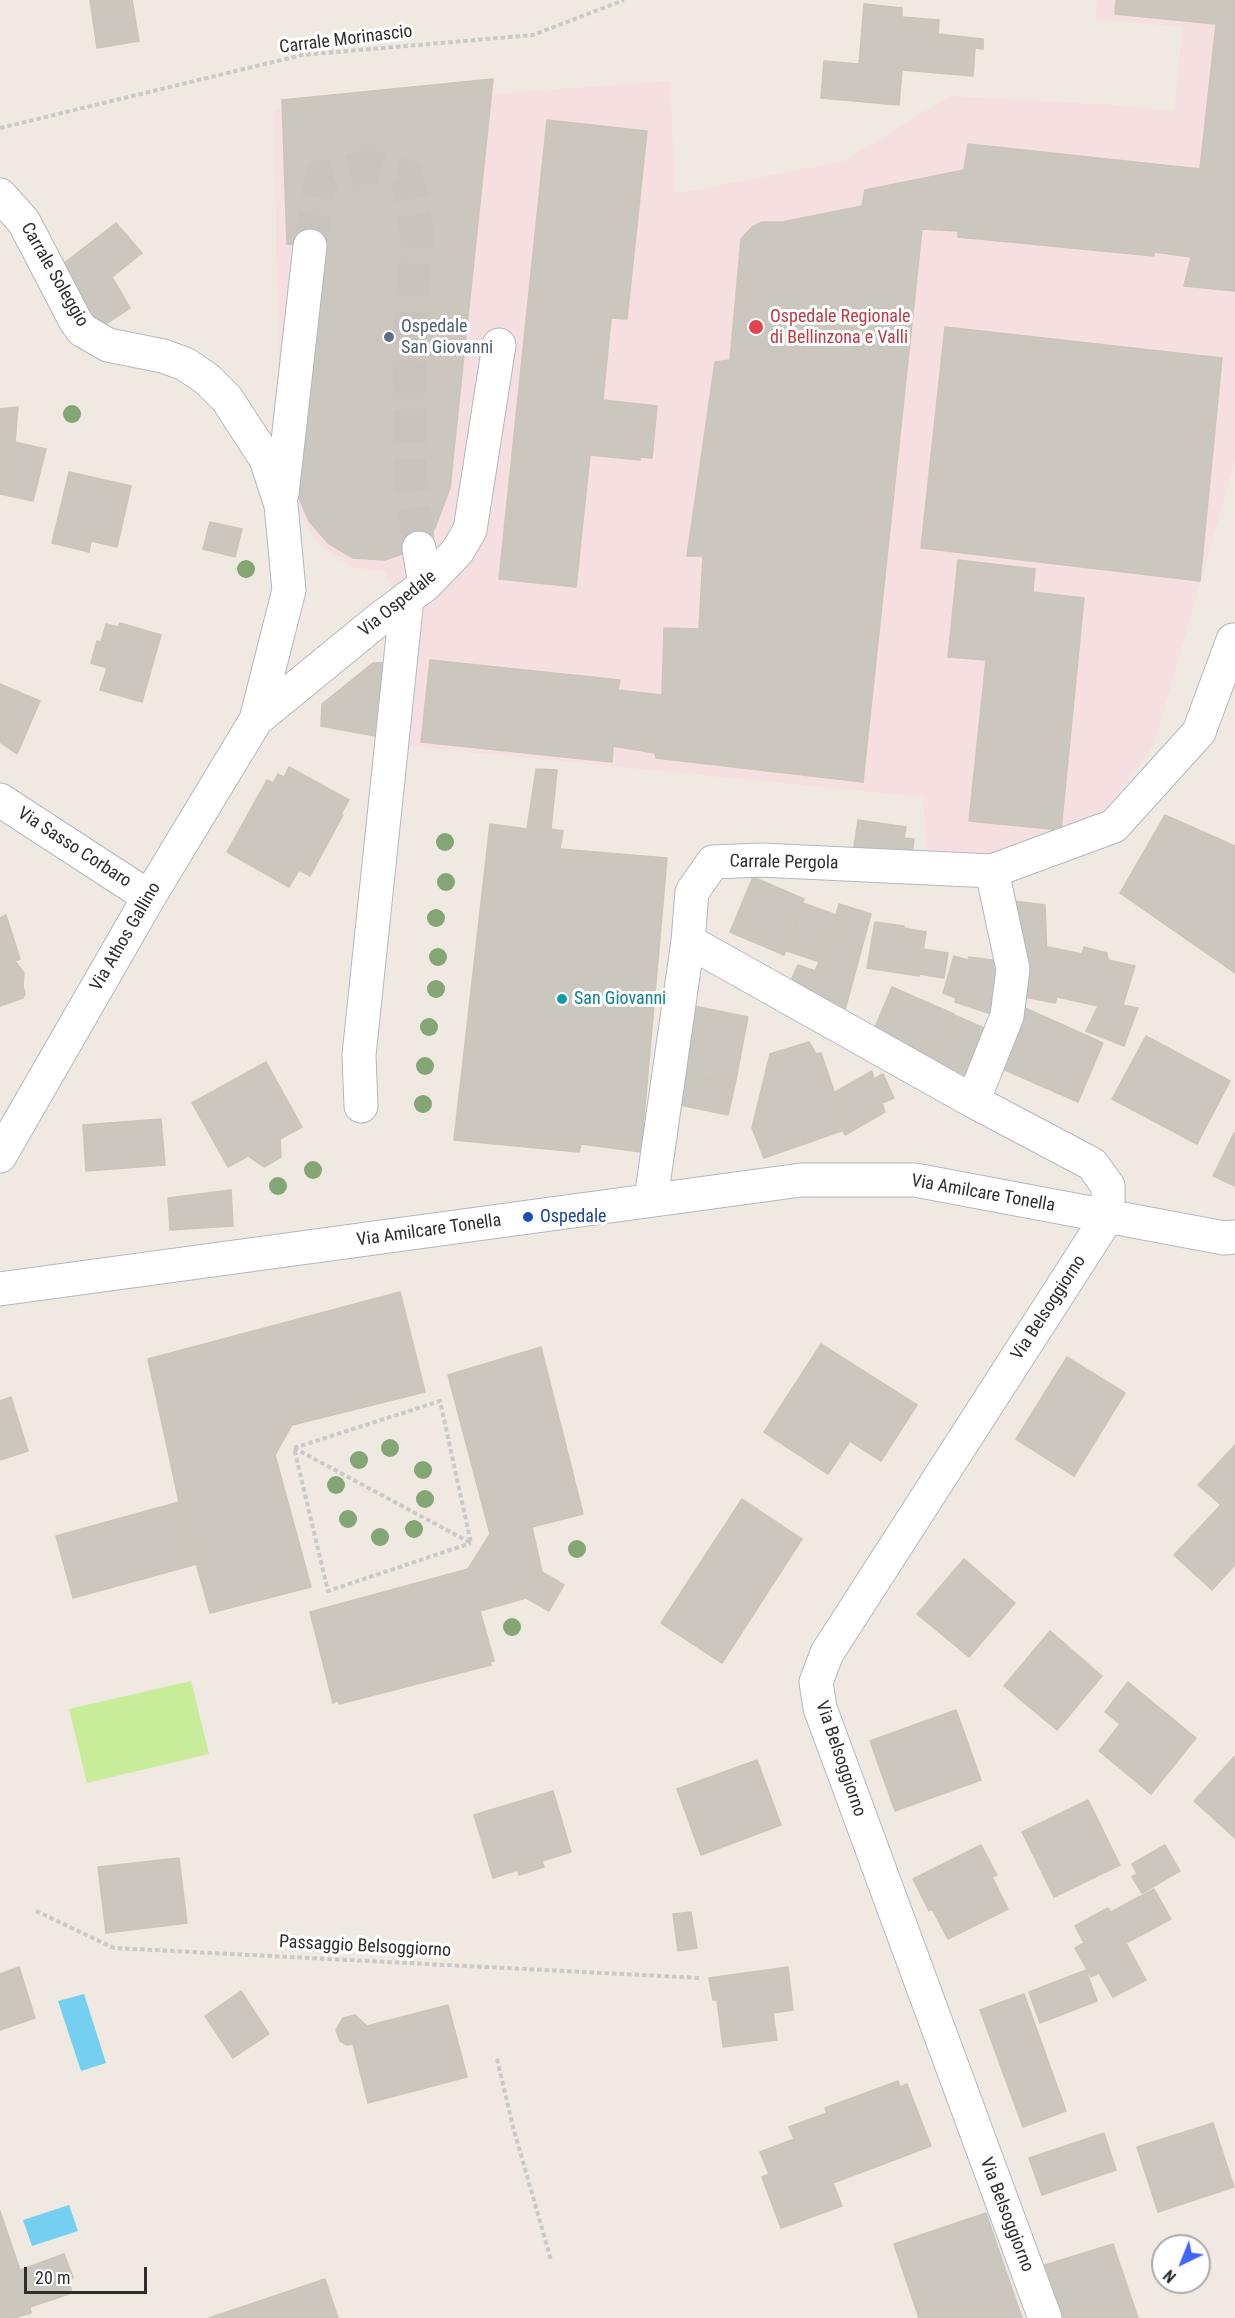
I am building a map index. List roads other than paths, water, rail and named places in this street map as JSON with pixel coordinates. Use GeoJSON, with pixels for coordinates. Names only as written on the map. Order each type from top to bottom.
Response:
{"type":"FeatureCollection","features":[{"type":"Feature","properties":{"kind":"street","name":"Carrale Soleggio"},"geometry":{"type":"LineString","coordinates":[[0,195],[24,222],[82,330],[108,345],[163,356],[185,364],[207,379],[227,399],[266,459],[281,505],[289,590],[256,720]]}},
{"type":"Feature","properties":{"kind":"street"},"geometry":{"type":"LineString","coordinates":[[281,505],[310,246]]}},
{"type":"Feature","properties":{"kind":"street","name":"Via Ospedale"},"geometry":{"type":"LineString","coordinates":[[256,720],[416,592],[457,552],[470,530],[499,345]]}},
{"type":"Feature","properties":{"kind":"street"},"geometry":{"type":"LineString","coordinates":[[361,1106],[359,1055],[416,592],[419,548]]}},
{"type":"Feature","properties":{"kind":"street"},"geometry":{"type":"LineString","coordinates":[[973,1101],[1007,1016],[1013,969],[992,871],[1114,826],[1199,732],[1233,640]]}},
{"type":"Feature","properties":{"kind":"street","name":"Via Athos Gallino"},"geometry":{"type":"LineString","coordinates":[[0,1156],[149,897],[256,720]]}},
{"type":"Feature","properties":{"kind":"street","name":"Via Sasso Corbaro"},"geometry":{"type":"LineString","coordinates":[[0,800],[149,897]]}},
{"type":"Feature","properties":{"kind":"street","name":"Carrale Pergola"},"geometry":{"type":"LineString","coordinates":[[688,941],[692,892],[713,862],[760,860],[992,871]]}},
{"type":"Feature","properties":{"kind":"street"},"geometry":{"type":"LineString","coordinates":[[651,1199],[688,941],[973,1101],[1092,1164],[1108,1186],[1108,1216]]}},
{"type":"Feature","properties":{"kind":"street","name":"Via Amilcare Tonella"},"geometry":{"type":"LineString","coordinates":[[0,1289],[801,1180],[915,1180],[1224,1238],[1235,1237]]}},
{"type":"Feature","properties":{"kind":"street","name":"Via Belsoggiorno"},"geometry":{"type":"LineString","coordinates":[[1045,2318],[820,1708],[816,1682],[827,1653],[1108,1216]]}},
{"type":"Feature","properties":{"kind":"water"},"geometry":{"type":"Polygon","coordinates":[[[84,1994],[106,2063],[81,2071],[58,2001],[84,1994]]]}},
{"type":"Feature","properties":{"kind":"water"},"geometry":{"type":"Polygon","coordinates":[[[69,2205],[78,2231],[32,2246],[23,2220],[69,2205]]]}},
{"type":"Feature","properties":{"kind":"tunnel"},"geometry":{"type":"LineString","coordinates":[[310,246],[321,178],[369,166],[407,177],[417,233],[409,356],[410,474],[419,548]]}},
{"type":"Feature","properties":{"kind":"place","name":"Ospedale Regionale di Bellinzona e Valli"},"geometry":{"type":"Point","coordinates":[756,327]}},
{"type":"Feature","properties":{"kind":"place","name":"Ospedale San Giovanni"},"geometry":{"type":"Point","coordinates":[389,337]}},
{"type":"Feature","properties":{"kind":"place","name":"San Giovanni"},"geometry":{"type":"Point","coordinates":[562,999]}},
{"type":"Feature","properties":{"kind":"place","name":"Ospedale"},"geometry":{"type":"Point","coordinates":[528,1217]}}]}
